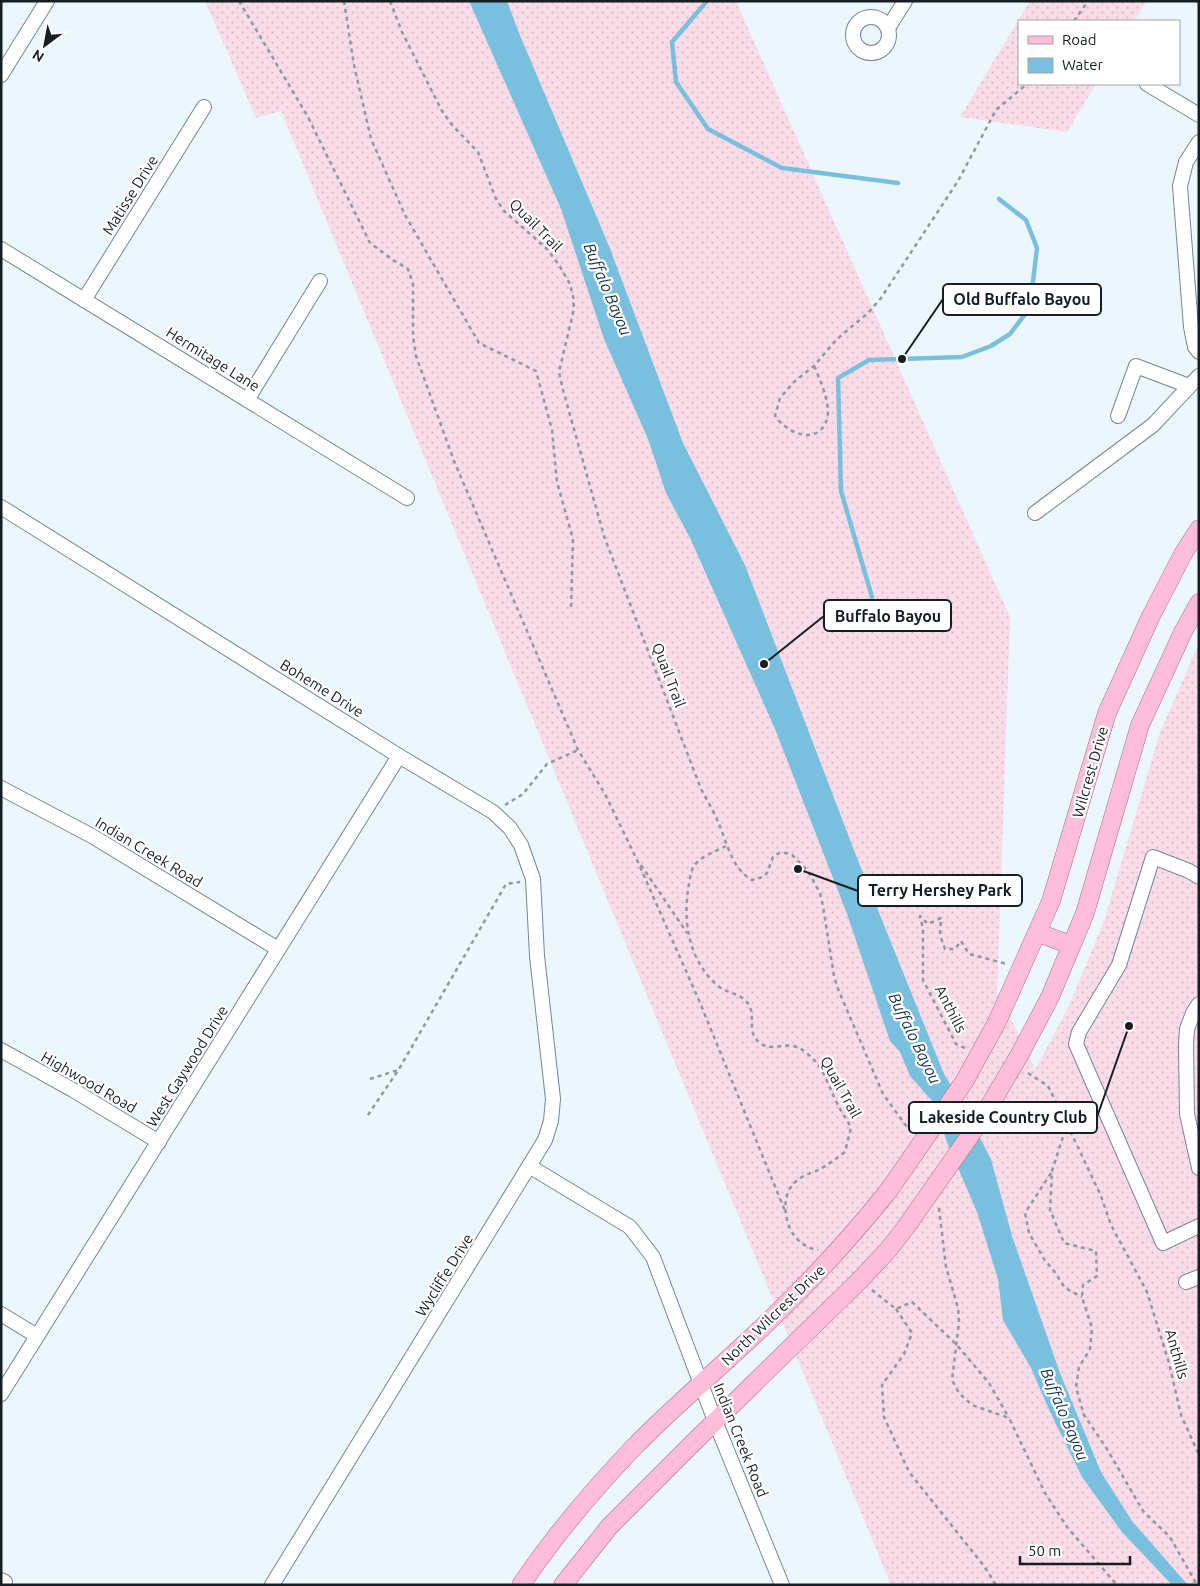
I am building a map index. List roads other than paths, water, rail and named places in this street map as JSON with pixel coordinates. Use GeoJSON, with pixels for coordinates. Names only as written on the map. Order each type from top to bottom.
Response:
{"type":"FeatureCollection","features":[{"type":"Feature","properties":{"kind":"main road","name":"Wilcrest Drive"},"geometry":{"type":"LineString","coordinates":[[997,1022],[1051,902],[1107,713],[1151,616],[1183,554],[1199,529]]}},
{"type":"Feature","properties":{"kind":"main road"},"geometry":{"type":"LineString","coordinates":[[563,1585],[609,1527],[859,1281],[889,1249],[906,1228],[981,1120],[1020,1054],[1050,997],[1085,913],[1140,725],[1183,632],[1199,603]]}},
{"type":"Feature","properties":{"kind":"main road"},"geometry":{"type":"LineString","coordinates":[[1038,933],[1071,945]]}},
{"type":"Feature","properties":{"kind":"main road","name":"North Wilcrest Drive"},"geometry":{"type":"LineString","coordinates":[[521,1585],[533,1566],[585,1501],[635,1447],[772,1319],[832,1257],[889,1190],[964,1082],[997,1022]]}},
{"type":"Feature","properties":{"kind":"street"},"geometry":{"type":"LineString","coordinates":[[1,75],[47,1]]}},
{"type":"Feature","properties":{"kind":"street"},"geometry":{"type":"LineString","coordinates":[[888,28],[905,1]]}},
{"type":"Feature","properties":{"kind":"street"},"geometry":{"type":"LineString","coordinates":[[1149,85],[1199,115]]}},
{"type":"Feature","properties":{"kind":"street","name":"Matisse Drive"},"geometry":{"type":"LineString","coordinates":[[84,300],[204,107]]}},
{"type":"Feature","properties":{"kind":"street"},"geometry":{"type":"LineString","coordinates":[[1199,142],[1186,162],[1180,186],[1191,327],[1195,347],[1199,352]]}},
{"type":"Feature","properties":{"kind":"street","name":"Hermitage Lane"},"geometry":{"type":"LineString","coordinates":[[1,249],[407,498]]}},
{"type":"Feature","properties":{"kind":"street"},"geometry":{"type":"LineString","coordinates":[[247,400],[320,281]]}},
{"type":"Feature","properties":{"kind":"street"},"geometry":{"type":"LineString","coordinates":[[1035,513],[1153,425],[1194,381],[1136,366],[1118,416]]}},
{"type":"Feature","properties":{"kind":"street","name":"Boheme Drive"},"geometry":{"type":"LineString","coordinates":[[1,507],[399,756],[493,812],[510,828],[522,845],[533,879],[536,956]]}},
{"type":"Feature","properties":{"kind":"street","name":"West Gaywood Drive"},"geometry":{"type":"LineString","coordinates":[[1,1394],[399,756]]}},
{"type":"Feature","properties":{"kind":"street","name":"Indian Creek Road"},"geometry":{"type":"LineString","coordinates":[[1,788],[92,836],[278,949]]}},
{"type":"Feature","properties":{"kind":"street"},"geometry":{"type":"LineString","coordinates":[[1199,877],[1189,871],[1153,857],[1119,965],[1079,1032],[1076,1044],[1163,1243],[1199,1226]]}},
{"type":"Feature","properties":{"kind":"street","name":"Wycliffe Drive"},"geometry":{"type":"LineString","coordinates":[[272,1585],[545,1140],[551,1121],[552,1099],[536,956]]}},
{"type":"Feature","properties":{"kind":"street"},"geometry":{"type":"LineString","coordinates":[[1199,1004],[1187,1028],[1186,1045],[1187,1114],[1199,1168]]}},
{"type":"Feature","properties":{"kind":"street","name":"Highwood Road"},"geometry":{"type":"LineString","coordinates":[[1,1050],[73,1090],[159,1142]]}},
{"type":"Feature","properties":{"kind":"street","name":"Indian Creek Road"},"geometry":{"type":"LineString","coordinates":[[529,1166],[630,1227],[653,1257],[715,1421],[782,1585]]}},
{"type":"Feature","properties":{"kind":"street"},"geometry":{"type":"LineString","coordinates":[[1,1314],[37,1336]]}},
{"type":"Feature","properties":{"kind":"water"},"geometry":{"type":"Polygon","coordinates":[[[469,1],[507,1],[609,246],[683,443],[745,565],[857,858],[944,1074],[959,1098],[991,1159],[1012,1236],[1060,1373],[1101,1472],[1132,1521],[1188,1585],[1172,1585],[1122,1532],[1082,1477],[1031,1368],[1003,1320],[998,1279],[977,1212],[948,1145],[933,1102],[910,1076],[900,1052],[890,1041],[847,914],[775,729],[690,538],[666,493],[648,439],[604,339],[561,209],[469,1]]]}},
{"type":"Feature","properties":{"kind":"waterway"},"geometry":{"type":"LineString","coordinates":[[707,1],[672,42],[676,82],[708,129],[782,168],[898,183]]}},
{"type":"Feature","properties":{"kind":"waterway"},"geometry":{"type":"LineString","coordinates":[[872,597],[841,491],[838,378],[869,360],[962,357],[991,346],[1010,334],[1026,313],[1032,290],[1037,248],[1026,220],[999,199]]}},
{"type":"Feature","properties":{"kind":"place","name":"Old Buffalo Bayou"},"geometry":{"type":"Point","coordinates":[902,359]}},
{"type":"Feature","properties":{"kind":"place","name":"Buffalo Bayou"},"geometry":{"type":"Point","coordinates":[764,664]}},
{"type":"Feature","properties":{"kind":"place","name":"Terry Hershey Park"},"geometry":{"type":"Point","coordinates":[798,869]}},
{"type":"Feature","properties":{"kind":"place","name":"Lakeside Country Club"},"geometry":{"type":"Point","coordinates":[1129,1026]}}]}
